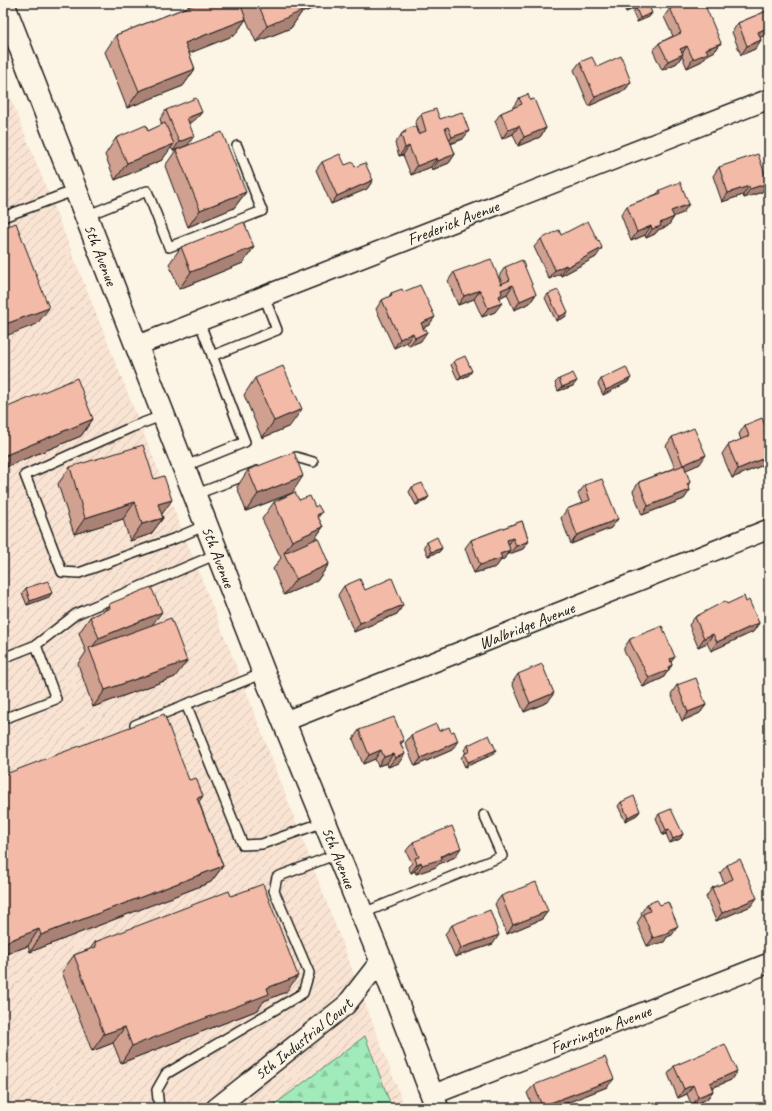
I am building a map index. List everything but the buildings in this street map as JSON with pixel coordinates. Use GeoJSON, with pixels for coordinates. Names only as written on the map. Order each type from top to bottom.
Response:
{"type":"FeatureCollection","features":[{"type":"Feature","properties":{"kind":"main road","name":"5th Avenue"},"geometry":{"type":"LineString","coordinates":[[3,3],[283,722],[362,914],[435,1101]]}},
{"type":"Feature","properties":{"kind":"street","name":"Frederick Avenue"},"geometry":{"type":"LineString","coordinates":[[136,346],[769,99]]}},
{"type":"Feature","properties":{"kind":"street","name":"Walbridge Avenue"},"geometry":{"type":"LineString","coordinates":[[283,722],[769,529]]}},
{"type":"Feature","properties":{"kind":"street","name":"5th Industrial Court"},"geometry":{"type":"LineString","coordinates":[[216,1108],[346,1005],[380,960]]}},
{"type":"Feature","properties":{"kind":"street","name":"Farrington Avenue"},"geometry":{"type":"LineString","coordinates":[[435,1101],[769,963]]}},
{"type":"Feature","properties":{"kind":"lane"},"geometry":{"type":"LineString","coordinates":[[86,216],[147,192],[169,247],[262,211],[237,146]]}},
{"type":"Feature","properties":{"kind":"lane"},"geometry":{"type":"LineString","coordinates":[[3,218],[76,190]]}},
{"type":"Feature","properties":{"kind":"lane"},"geometry":{"type":"LineString","coordinates":[[212,356],[277,330],[264,296]]}},
{"type":"Feature","properties":{"kind":"lane"},"geometry":{"type":"LineString","coordinates":[[184,466],[245,442],[199,321]]}},
{"type":"Feature","properties":{"kind":"lane"},"geometry":{"type":"LineString","coordinates":[[164,416],[132,427],[25,475],[62,572],[79,573],[176,538],[206,525]]}},
{"type":"Feature","properties":{"kind":"lane"},"geometry":{"type":"LineString","coordinates":[[194,495],[296,457],[313,462]]}},
{"type":"Feature","properties":{"kind":"lane"},"geometry":{"type":"LineString","coordinates":[[3,658],[36,646],[76,614],[218,554]]}},
{"type":"Feature","properties":{"kind":"lane"},"geometry":{"type":"LineString","coordinates":[[3,718],[56,699],[36,646]]}},
{"type":"Feature","properties":{"kind":"lane"},"geometry":{"type":"LineString","coordinates":[[128,728],[264,673]]}},
{"type":"Feature","properties":{"kind":"lane"},"geometry":{"type":"LineString","coordinates":[[186,704],[243,845],[262,844],[324,822]]}},
{"type":"Feature","properties":{"kind":"lane"},"geometry":{"type":"LineString","coordinates":[[362,914],[502,856],[484,815]]}},
{"type":"Feature","properties":{"kind":"lane"},"geometry":{"type":"LineString","coordinates":[[159,1108],[157,1090],[166,1074],[303,993],[309,973],[274,891],[277,877],[337,854]]}},
{"type":"Feature","properties":{"kind":"shaded area"},"geometry":{"type":"Polygon","coordinates":[[[3,79],[243,683],[405,1108],[3,1108],[3,79]]]}},
{"type":"Feature","properties":{"kind":"green space"},"geometry":{"type":"Polygon","coordinates":[[[365,1036],[392,1108],[270,1108],[365,1036]]]}}]}
